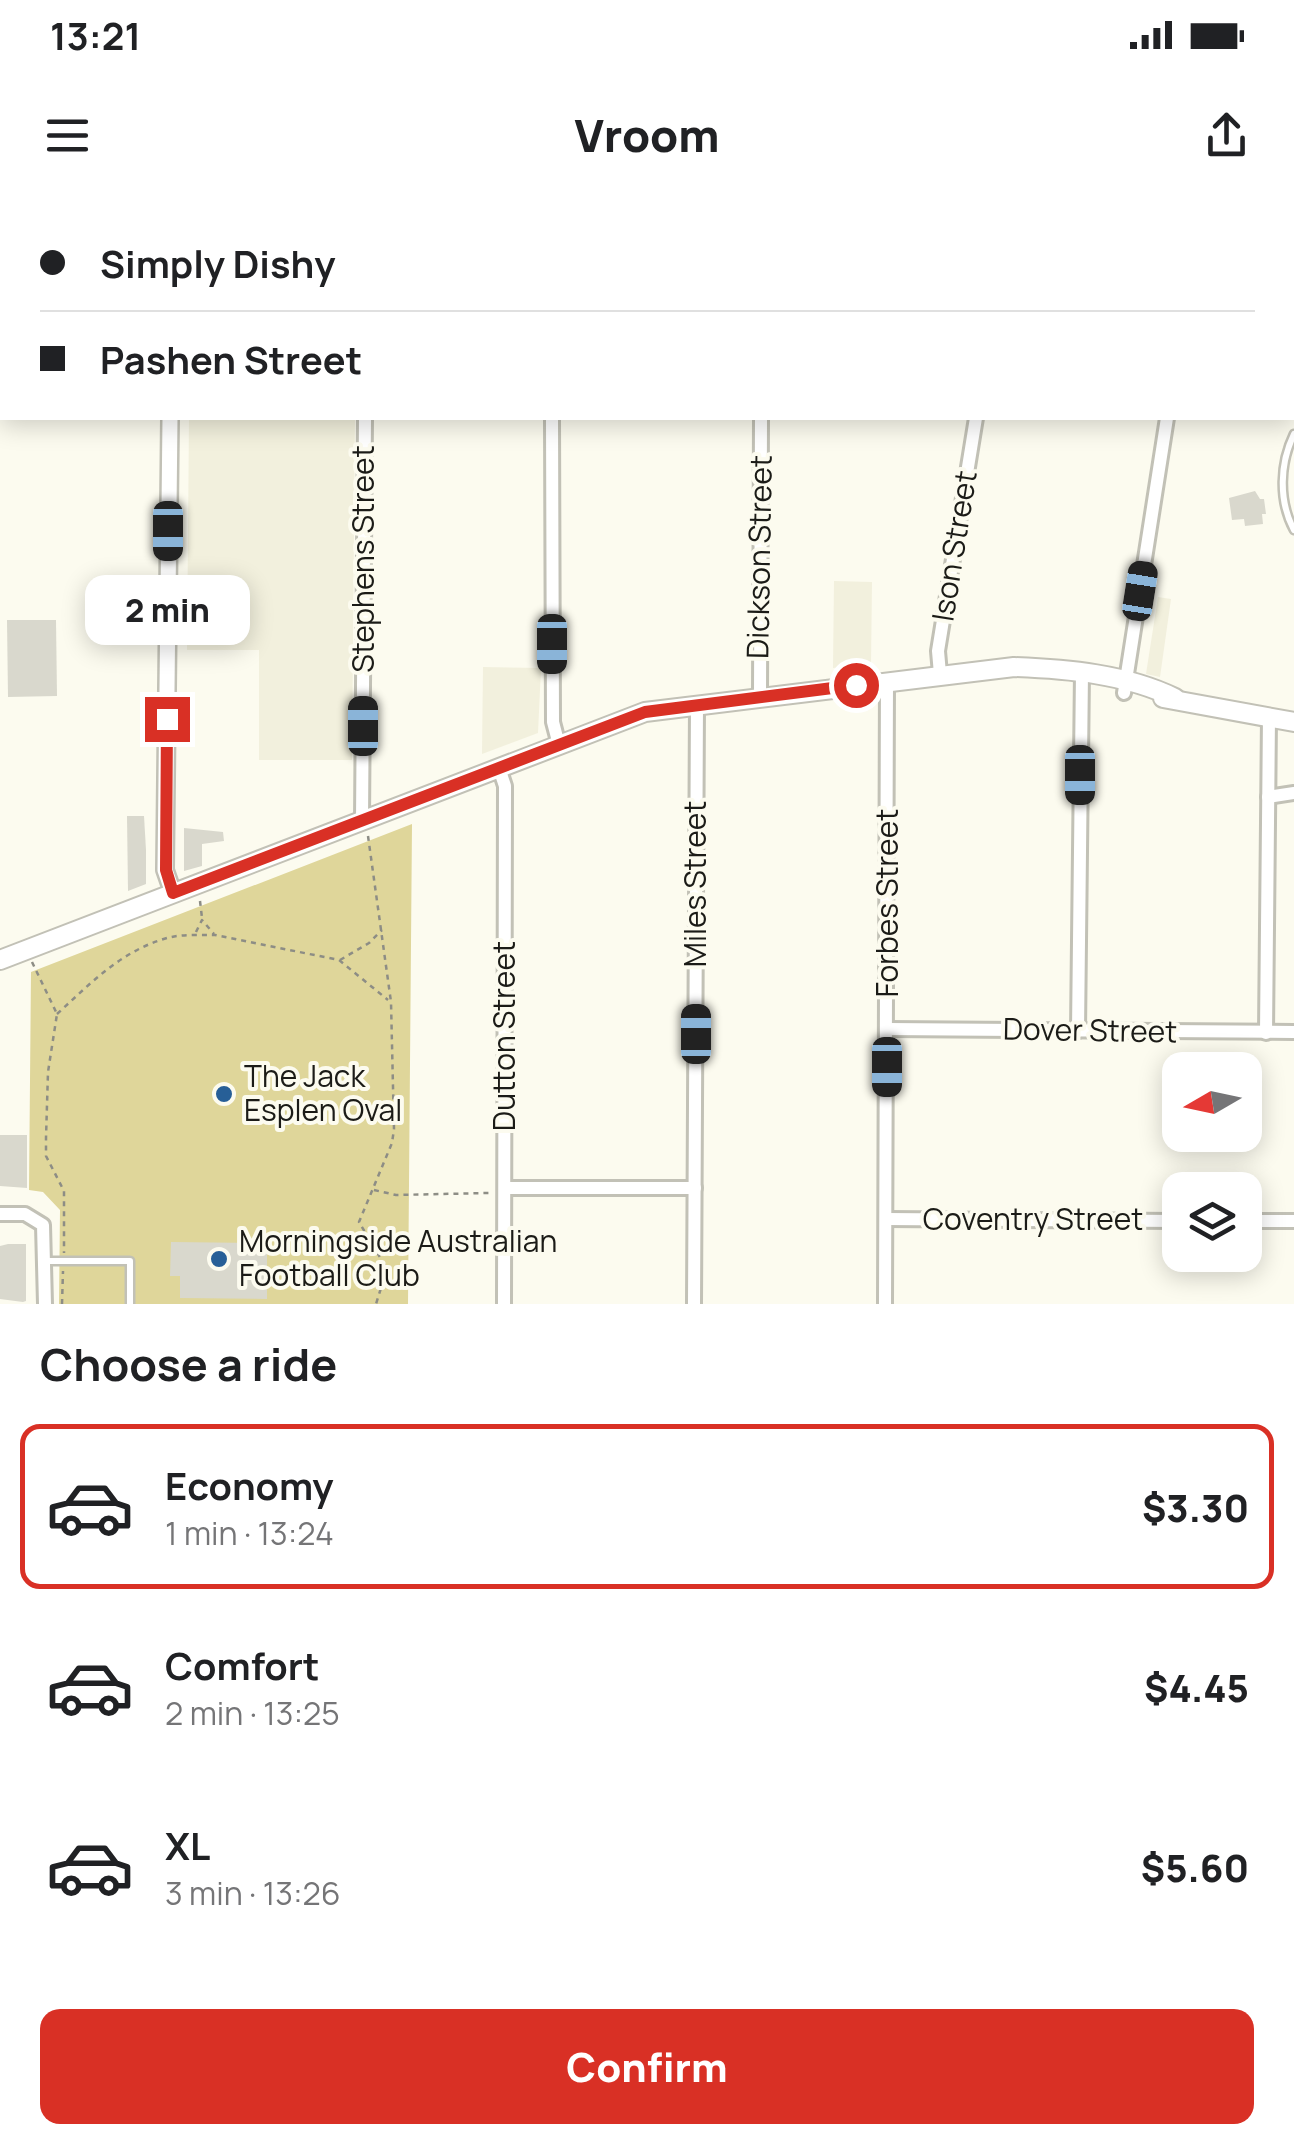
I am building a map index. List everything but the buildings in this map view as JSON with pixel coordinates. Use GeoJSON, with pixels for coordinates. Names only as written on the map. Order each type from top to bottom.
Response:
{"type":"FeatureCollection","features":[{"type":"Feature","properties":{"kind":"main road"},"geometry":{"type":"LineString","coordinates":[[0,960],[645,712],[940,674],[1051,666],[1082,678],[1294,722]]}},
{"type":"Feature","properties":{"kind":"street"},"geometry":{"type":"LineString","coordinates":[[170,420],[166,870],[173,893]]}},
{"type":"Feature","properties":{"kind":"street","name":"Stephens Street"},"geometry":{"type":"LineString","coordinates":[[362,821],[365,420]]}},
{"type":"Feature","properties":{"kind":"street"},"geometry":{"type":"LineString","coordinates":[[552,420],[553,722],[560,745]]}},
{"type":"Feature","properties":{"kind":"street","name":"Dickson Street"},"geometry":{"type":"LineString","coordinates":[[760,696],[761,420]]}},
{"type":"Feature","properties":{"kind":"street","name":"Ison Street"},"geometry":{"type":"LineString","coordinates":[[940,674],[938,651],[976,420]]}},
{"type":"Feature","properties":{"kind":"street"},"geometry":{"type":"LineString","coordinates":[[1125,687],[1167,420]]}},
{"type":"Feature","properties":{"kind":"street"},"geometry":{"type":"LineString","coordinates":[[1078,1031],[1082,678]]}},
{"type":"Feature","properties":{"kind":"street","name":"Forbes Street"},"geometry":{"type":"LineString","coordinates":[[884,1304],[888,681]]}},
{"type":"Feature","properties":{"kind":"street","name":"Miles Street"},"geometry":{"type":"LineString","coordinates":[[694,1304],[697,704]]}},
{"type":"Feature","properties":{"kind":"street"},"geometry":{"type":"LineString","coordinates":[[1266,1032],[1269,716]]}},
{"type":"Feature","properties":{"kind":"street","name":"Dutton Street"},"geometry":{"type":"LineString","coordinates":[[499,768],[505,786],[504,1304]]}},
{"type":"Feature","properties":{"kind":"street"},"geometry":{"type":"LineString","coordinates":[[1268,797],[1294,792]]}},
{"type":"Feature","properties":{"kind":"street","name":"Dover Street"},"geometry":{"type":"LineString","coordinates":[[887,1029],[1294,1032]]}},
{"type":"Feature","properties":{"kind":"street"},"geometry":{"type":"LineString","coordinates":[[505,1188],[694,1188]]}},
{"type":"Feature","properties":{"kind":"street"},"geometry":{"type":"LineString","coordinates":[[0,1214],[25,1214],[39,1220],[46,1230],[44,1304]]}},
{"type":"Feature","properties":{"kind":"street","name":"Coventry Street"},"geometry":{"type":"LineString","coordinates":[[886,1219],[1162,1221]]}},
{"type":"Feature","properties":{"kind":"street"},"geometry":{"type":"LineString","coordinates":[[1262,1221],[1294,1221]]}},
{"type":"Feature","properties":{"kind":"lane"},"geometry":{"type":"LineString","coordinates":[[1294,434],[1282,478],[1286,512],[1294,530]]}},
{"type":"Feature","properties":{"kind":"lane"},"geometry":{"type":"LineString","coordinates":[[45,1261],[130,1261],[130,1304]]}},
{"type":"Feature","properties":{"kind":"path"},"geometry":{"type":"LineString","coordinates":[[362,821],[368,838],[391,1002],[392,1144],[359,1222],[388,1269],[376,1304]]}},
{"type":"Feature","properties":{"kind":"path"},"geometry":{"type":"LineString","coordinates":[[194,936],[202,920],[200,901]]}},
{"type":"Feature","properties":{"kind":"path"},"geometry":{"type":"LineString","coordinates":[[202,920],[215,935]]}},
{"type":"Feature","properties":{"kind":"path"},"geometry":{"type":"LineString","coordinates":[[339,960],[369,943],[382,930]]}},
{"type":"Feature","properties":{"kind":"path"},"geometry":{"type":"LineString","coordinates":[[57,1014],[97,975],[125,956],[169,937],[215,935],[339,960],[391,1002]]}},
{"type":"Feature","properties":{"kind":"path"},"geometry":{"type":"LineString","coordinates":[[28,950],[57,1014],[48,1072],[46,1156],[64,1191],[62,1304]]}},
{"type":"Feature","properties":{"kind":"path"},"geometry":{"type":"LineString","coordinates":[[374,1190],[396,1195],[487,1194],[505,1188]]}},
{"type":"Feature","properties":{"kind":"shaded area"},"geometry":{"type":"Polygon","coordinates":[[[189,420],[355,420],[352,760],[259,760],[259,650],[187,650],[189,420]]]}},
{"type":"Feature","properties":{"kind":"shaded area"},"geometry":{"type":"Polygon","coordinates":[[[834,581],[872,582],[871,664],[833,668],[834,581]]]}},
{"type":"Feature","properties":{"kind":"shaded area"},"geometry":{"type":"Polygon","coordinates":[[[1158,597],[1171,599],[1160,677],[1146,674],[1158,597]]]}},
{"type":"Feature","properties":{"kind":"shaded area"},"geometry":{"type":"Polygon","coordinates":[[[483,667],[541,668],[538,733],[482,754],[483,667]]]}},
{"type":"Feature","properties":{"kind":"shaded area"},"geometry":{"type":"Polygon","coordinates":[[[412,824],[408,1304],[59,1304],[60,1210],[43,1192],[29,1190],[31,972],[412,824]]]}},
{"type":"Feature","properties":{"kind":"place","name":"The Jack Esplen Oval"},"geometry":{"type":"Point","coordinates":[224,1094]}},
{"type":"Feature","properties":{"kind":"place","name":"Morningside Australian Football Club"},"geometry":{"type":"Point","coordinates":[219,1259]}},
{"type":"Feature","properties":{"kind":"route"},"geometry":{"type":"LineString","coordinates":[[167,719],[166,870],[173,893],[645,712],[856,685]]}}]}
